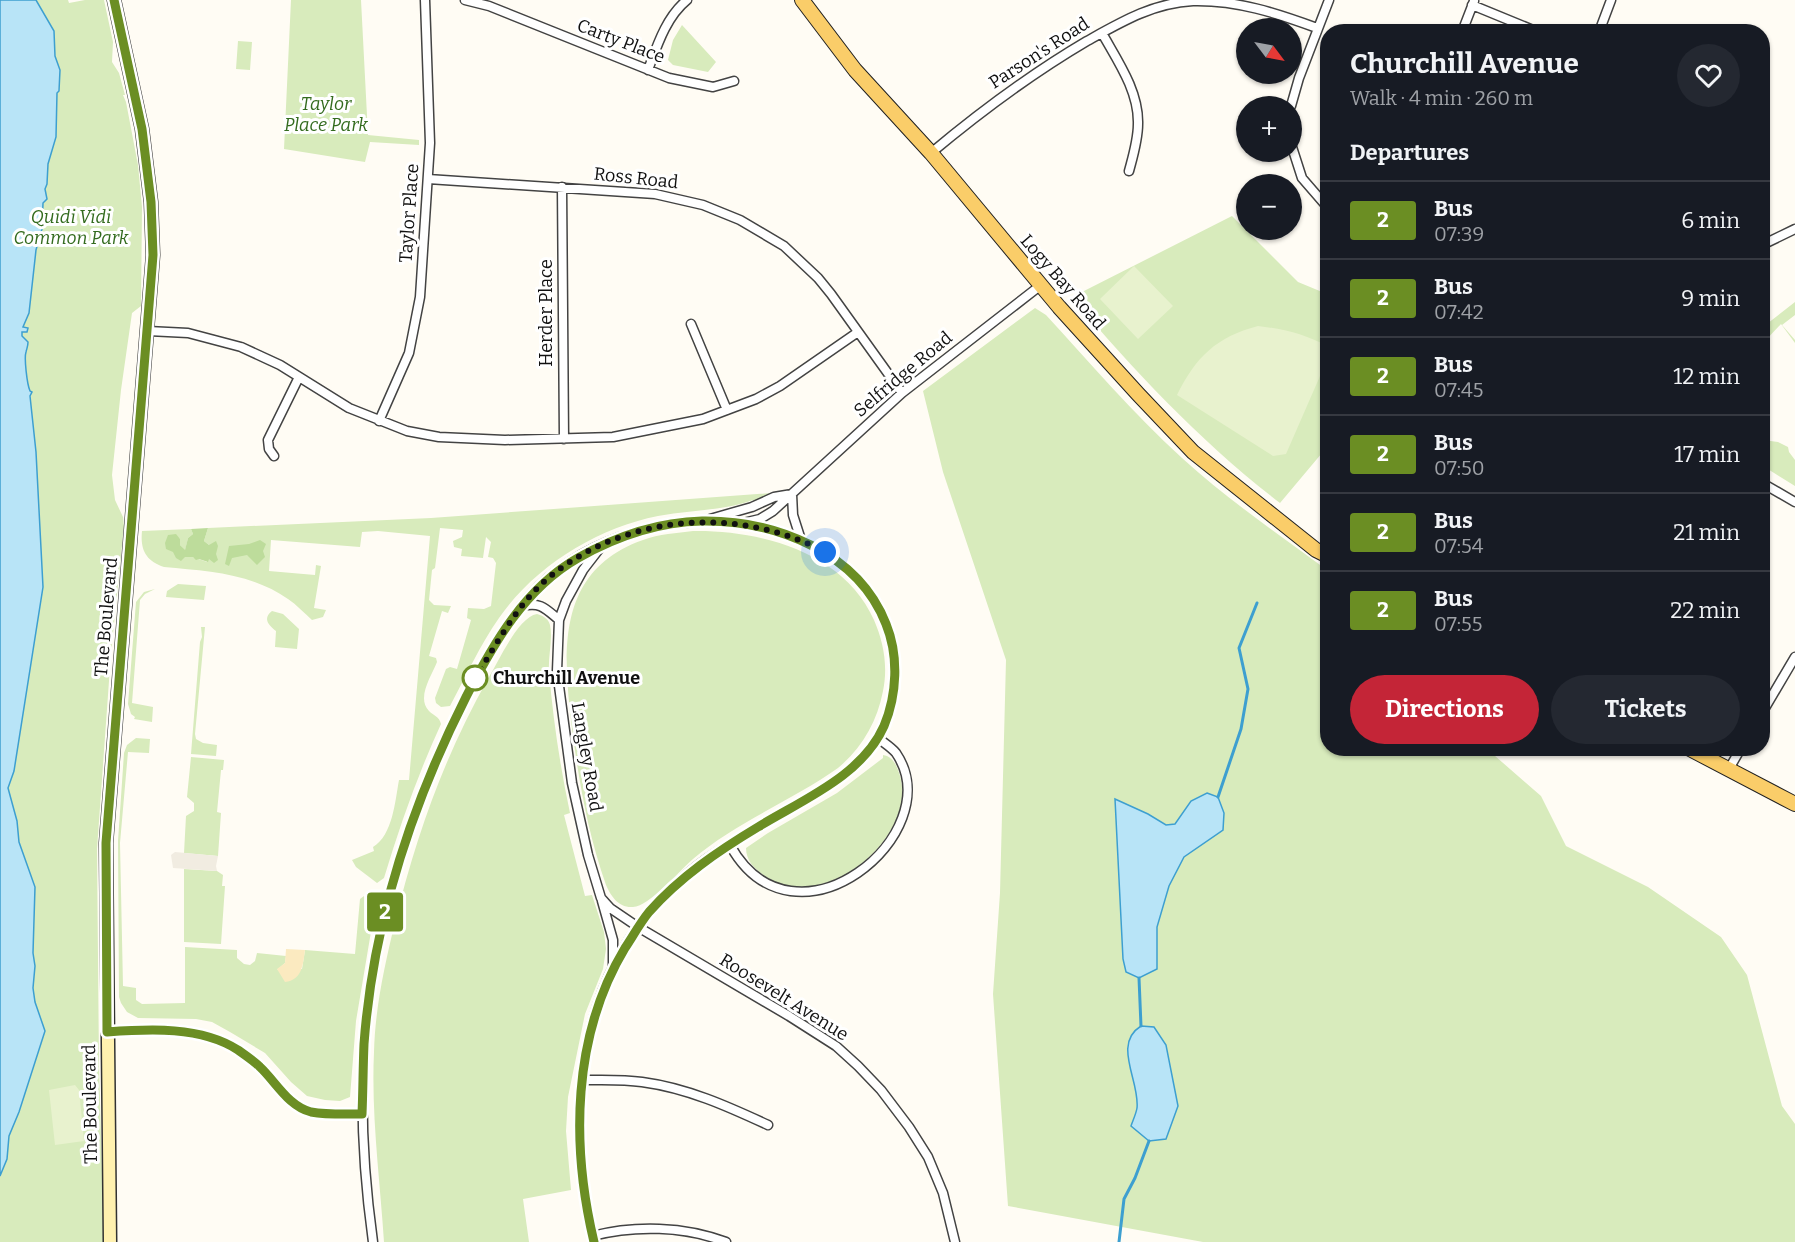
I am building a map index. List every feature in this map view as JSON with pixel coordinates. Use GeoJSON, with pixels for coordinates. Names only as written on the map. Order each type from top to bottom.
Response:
{"type":"FeatureCollection","features":[{"type":"Feature","properties":{"kind":"main road","name":"Logy Bay Road"},"geometry":{"type":"LineString","coordinates":[[802,0],[855,70],[931,153],[1041,285],[1138,394],[1193,452],[1320,552]]}},
{"type":"Feature","properties":{"kind":"main road"},"geometry":{"type":"LineString","coordinates":[[1704,756],[1795,804]]}},
{"type":"Feature","properties":{"kind":"street","name":"The Boulevard"},"geometry":{"type":"LineString","coordinates":[[110,1242],[106,843],[153,255],[151,202],[142,129],[114,0]]}},
{"type":"Feature","properties":{"kind":"street","name":"Taylor Place"},"geometry":{"type":"LineString","coordinates":[[380,422],[409,353],[420,297],[430,143],[425,0]]}},
{"type":"Feature","properties":{"kind":"street","name":"Carty Place"},"geometry":{"type":"LineString","coordinates":[[465,0],[489,6],[648,70],[689,83],[713,87],[734,81]]}},
{"type":"Feature","properties":{"kind":"street"},"geometry":{"type":"LineString","coordinates":[[648,70],[671,18],[687,0]]}},
{"type":"Feature","properties":{"kind":"street"},"geometry":{"type":"LineString","coordinates":[[1294,96],[1329,0]]}},
{"type":"Feature","properties":{"kind":"street"},"geometry":{"type":"LineString","coordinates":[[1602,24],[1611,0]]}},
{"type":"Feature","properties":{"kind":"street","name":"Parson's Road"},"geometry":{"type":"LineString","coordinates":[[931,153],[1015,87],[1102,33],[1137,14],[1171,2],[1209,1],[1246,4],[1317,28]]}},
{"type":"Feature","properties":{"kind":"street"},"geometry":{"type":"LineString","coordinates":[[1465,24],[1473,2],[1521,24]]}},
{"type":"Feature","properties":{"kind":"street"},"geometry":{"type":"LineString","coordinates":[[1102,33],[1123,71],[1137,110],[1138,134],[1129,171]]}},
{"type":"Feature","properties":{"kind":"street"},"geometry":{"type":"LineString","coordinates":[[1297,162],[1302,178],[1320,199]]}},
{"type":"Feature","properties":{"kind":"street","name":"Ross Road"},"geometry":{"type":"LineString","coordinates":[[428,179],[656,194],[721,211],[763,232],[802,262],[831,294],[902,393]]}},
{"type":"Feature","properties":{"kind":"street","name":"Herder Place"},"geometry":{"type":"LineString","coordinates":[[562,188],[564,439]]}},
{"type":"Feature","properties":{"kind":"street"},"geometry":{"type":"LineString","coordinates":[[1770,241],[1795,230]]}},
{"type":"Feature","properties":{"kind":"street","name":"Selfridge Road"},"geometry":{"type":"LineString","coordinates":[[737,523],[750,522],[767,515],[902,393],[1041,285]]}},
{"type":"Feature","properties":{"kind":"street"},"geometry":{"type":"LineString","coordinates":[[691,324],[727,410]]}},
{"type":"Feature","properties":{"kind":"street"},"geometry":{"type":"LineString","coordinates":[[148,331],[188,333],[223,341],[261,356],[334,400],[380,422],[407,431],[439,437],[505,440],[613,437],[679,425],[727,410],[780,386],[858,332]]}},
{"type":"Feature","properties":{"kind":"street"},"geometry":{"type":"LineString","coordinates":[[274,456],[269,449],[268,440],[299,377]]}},
{"type":"Feature","properties":{"kind":"street"},"geometry":{"type":"LineString","coordinates":[[1770,488],[1795,502]]}},
{"type":"Feature","properties":{"kind":"street"},"geometry":{"type":"LineString","coordinates":[[792,494],[793,515],[801,540]]}},
{"type":"Feature","properties":{"kind":"street","name":"Selfridge Road"},"geometry":{"type":"LineString","coordinates":[[703,521],[752,507],[774,497],[792,494]]}},
{"type":"Feature","properties":{"kind":"street"},"geometry":{"type":"LineString","coordinates":[[373,1242],[362,1114],[364,1045],[373,972],[388,899],[403,847],[420,798],[444,741],[477,674],[521,606],[538,587],[557,571],[602,546],[638,531],[703,521],[737,523],[778,532],[801,540],[833,557],[850,570],[874,599],[888,628],[893,654],[894,684],[889,711],[878,738],[859,762],[845,774],[692,871],[652,909],[638,927],[613,971],[603,991],[592,1024],[582,1080],[579,1148],[585,1204],[593,1239],[614,1230],[651,1228],[694,1234],[726,1242]]}},
{"type":"Feature","properties":{"kind":"street","name":"Langley Road"},"geometry":{"type":"LineString","coordinates":[[602,546],[573,586],[559,620],[557,671],[566,748],[588,855],[612,940],[613,971]]}},
{"type":"Feature","properties":{"kind":"street"},"geometry":{"type":"LineString","coordinates":[[521,606],[540,605],[559,620]]}},
{"type":"Feature","properties":{"kind":"street"},"geometry":{"type":"LineString","coordinates":[[1770,699],[1795,657]]}},
{"type":"Feature","properties":{"kind":"street"},"geometry":{"type":"LineString","coordinates":[[730,845],[739,860],[752,872],[779,888],[794,892],[822,890],[853,877],[881,852],[902,815],[908,795],[907,781],[896,753],[878,738]]}},
{"type":"Feature","properties":{"kind":"street"},"geometry":{"type":"LineString","coordinates":[[1729,769],[1736,756]]}},
{"type":"Feature","properties":{"kind":"street"},"geometry":{"type":"LineString","coordinates":[[601,898],[610,908],[638,927]]}},
{"type":"Feature","properties":{"kind":"street","name":"Roosevelt Avenue"},"geometry":{"type":"LineString","coordinates":[[638,927],[789,1016],[836,1046],[858,1066],[881,1090],[928,1157],[943,1193],[955,1242]]}},
{"type":"Feature","properties":{"kind":"street"},"geometry":{"type":"LineString","coordinates":[[107,1032],[142,1030],[173,1032],[212,1039],[236,1049],[252,1060],[289,1098],[305,1109],[323,1113],[362,1114]]}},
{"type":"Feature","properties":{"kind":"street"},"geometry":{"type":"LineString","coordinates":[[582,1080],[640,1082],[690,1092],[768,1125]]}},
{"type":"Feature","properties":{"kind":"green space","name":"Quidi Vidi Common Park"},"geometry":{"type":"Polygon","coordinates":[[[0,0],[68,0],[69,3],[104,0],[113,42],[112,62],[119,73],[125,95],[123,95],[138,165],[142,207],[141,306],[132,313],[112,475],[115,500],[123,517],[124,526],[111,653],[97,849],[99,1065],[104,1242],[0,1242],[0,0]]]}},
{"type":"Feature","properties":{"kind":"green space","name":"Taylor Place Park"},"geometry":{"type":"Polygon","coordinates":[[[291,0],[361,0],[368,135],[419,140],[419,145],[370,142],[365,162],[284,149],[291,0]]]}},
{"type":"Feature","properties":{"kind":"green space"},"geometry":{"type":"Polygon","coordinates":[[[682,25],[716,62],[708,72],[673,65],[668,60],[673,40],[682,25]]]}},
{"type":"Feature","properties":{"kind":"green space"},"geometry":{"type":"Polygon","coordinates":[[[238,41],[252,42],[250,70],[236,69],[238,41]]]}},
{"type":"Feature","properties":{"kind":"green space"},"geometry":{"type":"Polygon","coordinates":[[[1232,216],[1236,220],[1236,240],[1256,240],[1298,282],[1320,291],[1320,455],[1280,503],[1197,432],[1121,354],[1073,299],[1080,293],[1232,216]]]}},
{"type":"Feature","properties":{"kind":"green space"},"geometry":{"type":"Polygon","coordinates":[[[1134,266],[1173,306],[1138,339],[1100,299],[1134,266]]]}},
{"type":"Feature","properties":{"kind":"green space"},"geometry":{"type":"Polygon","coordinates":[[[1795,302],[1795,315],[1782,325],[1795,343],[1781,324],[1770,336],[1770,322],[1795,302]]]}},
{"type":"Feature","properties":{"kind":"green space"},"geometry":{"type":"Polygon","coordinates":[[[1035,308],[1046,315],[1129,406],[1182,458],[1235,502],[1320,565],[1320,756],[1495,756],[1541,796],[1566,846],[1648,887],[1721,937],[1747,975],[1782,1106],[1795,1124],[1795,1242],[1203,1242],[1008,1206],[993,994],[1000,893],[1006,660],[943,472],[923,391],[1035,308]]]}},
{"type":"Feature","properties":{"kind":"green space"},"geometry":{"type":"Polygon","coordinates":[[[1258,326],[1294,333],[1320,343],[1320,376],[1286,454],[1273,456],[1177,395],[1192,370],[1209,350],[1230,336],[1258,326]]]}},
{"type":"Feature","properties":{"kind":"green space"},"geometry":{"type":"Polygon","coordinates":[[[1770,441],[1788,447],[1795,460],[1795,486],[1770,470],[1770,441]]]}},
{"type":"Feature","properties":{"kind":"green space"},"geometry":{"type":"Polygon","coordinates":[[[772,493],[754,504],[753,500],[635,522],[590,540],[569,552],[530,582],[514,599],[486,639],[450,706],[441,707],[436,703],[435,698],[446,669],[450,667],[457,669],[471,620],[467,618],[468,608],[484,609],[491,606],[496,563],[493,558],[488,557],[491,542],[486,537],[483,558],[461,556],[462,549],[454,547],[453,541],[462,537],[463,530],[440,528],[429,600],[434,605],[451,606],[448,613],[442,611],[429,656],[436,658],[437,662],[426,686],[424,700],[425,706],[441,724],[410,800],[384,878],[377,883],[356,867],[352,860],[374,851],[373,847],[380,842],[389,826],[399,780],[409,780],[430,536],[378,531],[362,532],[360,547],[271,540],[269,571],[315,575],[316,565],[321,566],[314,608],[326,610],[323,617],[312,620],[288,599],[259,584],[228,575],[158,565],[145,554],[142,544],[142,531],[191,529],[193,534],[188,538],[185,551],[180,545],[180,539],[168,535],[185,557],[207,562],[209,545],[204,541],[208,528],[431,518],[772,493]]]}},
{"type":"Feature","properties":{"kind":"green space"},"geometry":{"type":"Polygon","coordinates":[[[208,528],[204,541],[209,545],[216,541],[218,546],[216,554],[218,560],[214,563],[209,559],[208,562],[196,560],[193,557],[185,557],[181,561],[173,552],[166,549],[165,543],[168,535],[176,534],[180,539],[180,545],[185,550],[188,538],[193,534],[191,529],[208,528]]]}},
{"type":"Feature","properties":{"kind":"green space"},"geometry":{"type":"Polygon","coordinates":[[[693,531],[746,535],[772,541],[798,550],[843,577],[860,597],[874,620],[883,646],[885,664],[883,691],[877,713],[867,734],[838,768],[727,834],[693,859],[648,901],[628,907],[616,900],[606,885],[585,808],[569,700],[567,644],[571,618],[579,593],[594,572],[614,554],[649,538],[693,531]]]}},
{"type":"Feature","properties":{"kind":"green space"},"geometry":{"type":"Polygon","coordinates":[[[260,540],[266,544],[263,551],[265,557],[257,565],[247,555],[232,558],[229,566],[225,564],[229,546],[249,544],[260,540]]]}},
{"type":"Feature","properties":{"kind":"green space"},"geometry":{"type":"Polygon","coordinates":[[[178,584],[206,586],[204,600],[166,597],[167,591],[178,584]]]}},
{"type":"Feature","properties":{"kind":"green space"},"geometry":{"type":"Polygon","coordinates":[[[155,589],[145,594],[140,600],[132,703],[153,707],[152,722],[134,719],[128,704],[136,602],[144,592],[155,589]]]}},
{"type":"Feature","properties":{"kind":"green space"},"geometry":{"type":"Polygon","coordinates":[[[272,611],[283,614],[299,629],[297,649],[275,647],[276,631],[267,619],[272,611]]]}},
{"type":"Feature","properties":{"kind":"green space"},"geometry":{"type":"Polygon","coordinates":[[[537,614],[548,621],[551,631],[549,665],[551,689],[557,742],[570,813],[564,815],[585,896],[592,895],[604,932],[606,949],[603,969],[585,1014],[568,1097],[566,1131],[571,1190],[523,1199],[529,1242],[384,1242],[373,1076],[378,1003],[395,922],[433,796],[458,737],[516,631],[530,617],[537,614]]]}},
{"type":"Feature","properties":{"kind":"green space"},"geometry":{"type":"Polygon","coordinates":[[[201,627],[205,627],[195,734],[196,739],[203,743],[217,745],[216,756],[191,754],[201,627]]]}},
{"type":"Feature","properties":{"kind":"green space"},"geometry":{"type":"Polygon","coordinates":[[[136,738],[150,739],[149,753],[128,752],[120,843],[123,986],[136,988],[136,1000],[142,1004],[185,1003],[185,947],[237,950],[237,958],[244,964],[250,965],[255,961],[257,953],[286,956],[285,963],[277,970],[302,969],[305,950],[355,954],[360,899],[370,896],[376,902],[356,1021],[350,1097],[340,1101],[307,1096],[265,1053],[212,1022],[196,1019],[138,1018],[127,1012],[121,1003],[119,997],[118,841],[124,753],[127,745],[136,738]]]}},
{"type":"Feature","properties":{"kind":"green space"},"geometry":{"type":"Polygon","coordinates":[[[883,755],[896,764],[902,794],[897,818],[884,841],[865,861],[843,876],[818,885],[793,887],[770,879],[754,866],[748,858],[746,848],[837,793],[883,758],[883,755]]]}},
{"type":"Feature","properties":{"kind":"green space"},"geometry":{"type":"Polygon","coordinates":[[[191,757],[224,760],[217,812],[221,813],[218,856],[184,853],[186,816],[194,811],[194,803],[187,797],[191,757]]]}},
{"type":"Feature","properties":{"kind":"green space"},"geometry":{"type":"Polygon","coordinates":[[[184,869],[217,871],[223,875],[222,886],[225,886],[221,944],[184,942],[184,869]]]}},
{"type":"Feature","properties":{"kind":"green space"},"geometry":{"type":"Polygon","coordinates":[[[75,1085],[79,1090],[84,1141],[55,1145],[49,1090],[75,1085]]]}},
{"type":"Feature","properties":{"kind":"sand"},"geometry":{"type":"Polygon","coordinates":[[[286,949],[305,950],[298,975],[291,981],[285,982],[277,969],[285,963],[286,949]]]}},
{"type":"Feature","properties":{"kind":"shaded area"},"geometry":{"type":"Polygon","coordinates":[[[175,852],[218,856],[217,871],[173,868],[171,855],[175,852]]]}},
{"type":"Feature","properties":{"kind":"water"},"geometry":{"type":"Polygon","coordinates":[[[0,0],[36,0],[54,31],[55,56],[60,70],[56,137],[48,164],[45,189],[47,199],[43,203],[42,229],[36,250],[29,313],[23,327],[28,328],[27,332],[22,332],[22,336],[28,342],[25,355],[29,388],[32,392],[30,396],[36,452],[43,587],[14,771],[8,788],[17,821],[19,842],[35,887],[33,988],[35,1002],[45,1031],[9,1136],[7,1159],[0,1176],[0,0]]]}},
{"type":"Feature","properties":{"kind":"water"},"geometry":{"type":"Polygon","coordinates":[[[1207,793],[1218,797],[1224,813],[1223,830],[1184,857],[1169,886],[1157,927],[1157,969],[1139,978],[1126,972],[1123,959],[1115,799],[1166,825],[1175,824],[1191,801],[1207,793]]]}},
{"type":"Feature","properties":{"kind":"water"},"geometry":{"type":"Polygon","coordinates":[[[1141,1026],[1154,1027],[1166,1045],[1178,1106],[1166,1139],[1149,1141],[1131,1126],[1137,1108],[1137,1097],[1129,1064],[1129,1043],[1133,1034],[1141,1026]]]}},
{"type":"Feature","properties":{"kind":"waterway"},"geometry":{"type":"LineString","coordinates":[[1218,797],[1241,729],[1248,689],[1239,648],[1257,603]]}},
{"type":"Feature","properties":{"kind":"waterway"},"geometry":{"type":"LineString","coordinates":[[1139,978],[1141,1026]]}},
{"type":"Feature","properties":{"kind":"waterway"},"geometry":{"type":"LineString","coordinates":[[1119,1242],[1124,1199],[1149,1141]]}},
{"type":"Feature","properties":{"kind":"bus line","name":"2"},"geometry":{"type":"LineString","coordinates":[[114,0],[124,56],[140,115],[151,202],[153,255],[106,843],[107,1032],[142,1030],[173,1032],[212,1039],[236,1049],[252,1060],[298,1106],[311,1112],[362,1114],[364,1045],[373,972],[394,874],[420,798],[444,741],[477,674],[521,606],[547,579],[591,551],[638,531],[688,522],[737,523],[759,527],[801,540],[833,557],[850,570],[874,599],[888,628],[895,668],[892,698],[884,726],[868,752],[831,784],[719,851],[692,871],[645,918],[621,956],[603,991],[592,1024],[580,1100],[579,1148],[585,1204],[594,1242]]}},
{"type":"Feature","properties":{"kind":"place","name":"Churchill Avenue"},"geometry":{"type":"Point","coordinates":[475,678]}},
{"type":"Feature","properties":{"kind":"route"},"geometry":{"type":"LineString","coordinates":[[475,678],[521,606],[538,587],[566,565],[591,551],[638,531],[703,521],[737,523],[778,532],[825,552]]}}]}
